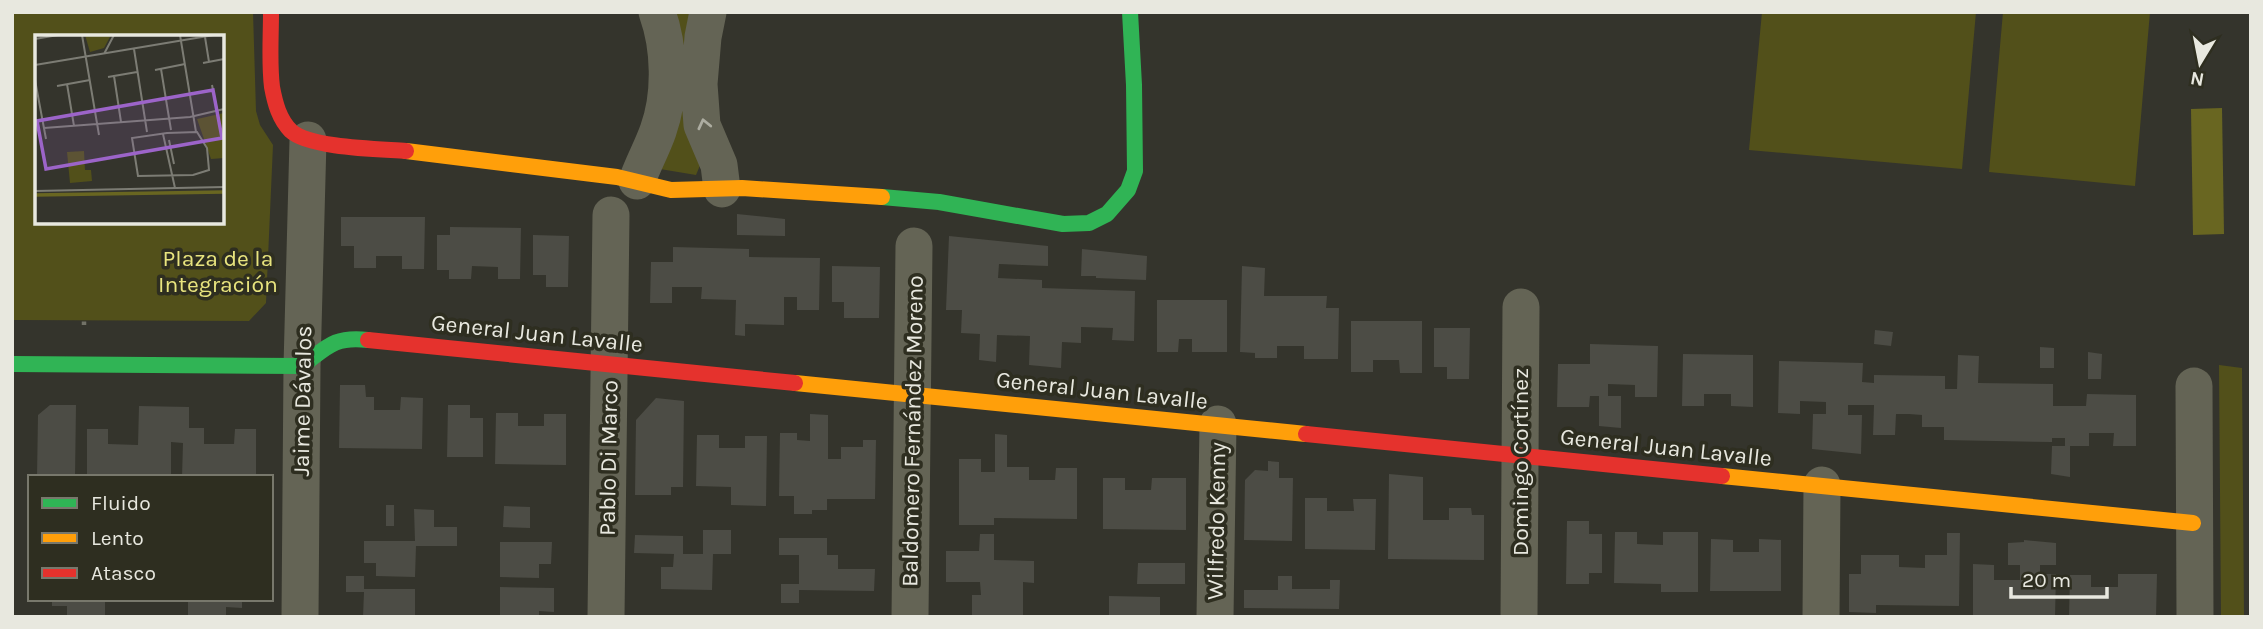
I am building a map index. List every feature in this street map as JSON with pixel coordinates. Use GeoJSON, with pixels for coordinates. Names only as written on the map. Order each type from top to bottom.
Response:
{"type":"FeatureCollection","features":[{"type":"Feature","properties":{"kind":"street"},"geometry":{"type":"LineString","coordinates":[[271,12],[272,86],[276,104],[281,118],[293,134],[308,140],[446,155],[637,181],[658,188],[685,191],[741,188],[856,194],[939,202],[1063,224],[1089,223],[1107,214],[1128,190],[1135,171],[1130,12]]}},
{"type":"Feature","properties":{"kind":"street"},"geometry":{"type":"LineString","coordinates":[[637,181],[658,131],[664,109],[667,74],[665,47],[657,12]]}},
{"type":"Feature","properties":{"kind":"street"},"geometry":{"type":"LineString","coordinates":[[708,12],[699,84],[702,125],[719,165],[722,189]]}},
{"type":"Feature","properties":{"kind":"street","name":"Jaime Dávalos"},"geometry":{"type":"LineString","coordinates":[[300,617],[302,366],[308,140]]}},
{"type":"Feature","properties":{"kind":"street","name":"Pablo Di Marco"},"geometry":{"type":"LineString","coordinates":[[606,617],[611,215]]}},
{"type":"Feature","properties":{"kind":"street","name":"Baldomero Fernández Moreno"},"geometry":{"type":"LineString","coordinates":[[910,617],[914,246]]}},
{"type":"Feature","properties":{"kind":"street","name":"Domingo Cortínez"},"geometry":{"type":"LineString","coordinates":[[1519,617],[1521,307]]}},
{"type":"Feature","properties":{"kind":"street","name":"General Juan Lavalle"},"geometry":{"type":"LineString","coordinates":[[302,366],[334,342],[350,338],[2193,523]]}},
{"type":"Feature","properties":{"kind":"street"},"geometry":{"type":"LineString","coordinates":[[12,364],[302,366]]}},
{"type":"Feature","properties":{"kind":"street"},"geometry":{"type":"LineString","coordinates":[[2194,386],[2195,617]]}},
{"type":"Feature","properties":{"kind":"street","name":"Wilfredo Kenny"},"geometry":{"type":"LineString","coordinates":[[1215,617],[1218,424]]}},
{"type":"Feature","properties":{"kind":"street"},"geometry":{"type":"LineString","coordinates":[[1821,617],[1822,485]]}},
{"type":"Feature","properties":{"kind":"green space","name":"Plaza de la Integración"},"geometry":{"type":"Polygon","coordinates":[[[12,12],[253,12],[256,111],[260,125],[273,145],[266,303],[249,321],[12,320],[12,12]]]}},
{"type":"Feature","properties":{"kind":"green space"},"geometry":{"type":"Polygon","coordinates":[[[670,12],[696,12],[701,163],[696,175],[660,169],[670,12]]]}},
{"type":"Feature","properties":{"kind":"green space"},"geometry":{"type":"Polygon","coordinates":[[[1762,12],[1976,12],[1962,169],[1749,150],[1762,12]]]}},
{"type":"Feature","properties":{"kind":"green space"},"geometry":{"type":"Polygon","coordinates":[[[2003,12],[2150,12],[2135,186],[1989,172],[2003,12]]]}},
{"type":"Feature","properties":{"kind":"green space"},"geometry":{"type":"Polygon","coordinates":[[[2219,365],[2242,368],[2244,617],[2221,617],[2219,365]]]}},
{"type":"Feature","properties":{"kind":"shaded area"},"geometry":{"type":"Polygon","coordinates":[[[2222,108],[2224,234],[2193,235],[2191,109],[2222,108]]]}},
{"type":"Feature","properties":{"kind":"building"},"geometry":{"type":"Polygon","coordinates":[[[737,214],[785,219],[785,236],[737,235],[737,214]]]}},
{"type":"Feature","properties":{"kind":"building"},"geometry":{"type":"Polygon","coordinates":[[[341,217],[425,217],[424,269],[402,269],[402,256],[376,256],[376,268],[354,268],[354,246],[341,246],[341,217]]]}},
{"type":"Feature","properties":{"kind":"building"},"geometry":{"type":"Polygon","coordinates":[[[450,227],[521,228],[520,279],[498,279],[498,267],[472,266],[471,279],[449,279],[449,270],[437,270],[437,235],[450,235],[450,227]]]}},
{"type":"Feature","properties":{"kind":"building"},"geometry":{"type":"Polygon","coordinates":[[[533,235],[569,236],[568,287],[546,287],[546,275],[533,275],[533,235]]]}},
{"type":"Feature","properties":{"kind":"building"},"geometry":{"type":"Polygon","coordinates":[[[949,236],[1048,246],[1048,266],[999,264],[998,278],[1042,280],[1042,288],[1135,291],[1134,341],[1112,340],[1113,328],[1081,327],[1081,343],[1062,342],[1061,368],[1029,365],[1030,336],[997,335],[996,362],[979,360],[980,334],[961,333],[962,310],[946,310],[949,236]]]}},
{"type":"Feature","properties":{"kind":"building"},"geometry":{"type":"Polygon","coordinates":[[[673,247],[749,249],[749,257],[820,258],[819,310],[797,310],[797,297],[784,297],[784,325],[745,324],[745,336],[735,335],[736,300],[701,299],[702,287],[672,287],[672,303],[650,303],[651,262],[673,262],[673,247]]]}},
{"type":"Feature","properties":{"kind":"building"},"geometry":{"type":"Polygon","coordinates":[[[1082,249],[1147,256],[1146,280],[1081,276],[1082,249]]]}},
{"type":"Feature","properties":{"kind":"building"},"geometry":{"type":"Polygon","coordinates":[[[832,266],[880,267],[879,318],[844,318],[844,302],[832,302],[832,266]]]}},
{"type":"Feature","properties":{"kind":"building"},"geometry":{"type":"Polygon","coordinates":[[[1242,266],[1265,268],[1264,296],[1327,296],[1326,308],[1339,308],[1338,359],[1304,359],[1304,346],[1277,346],[1277,358],[1255,358],[1255,353],[1240,352],[1242,266]]]}},
{"type":"Feature","properties":{"kind":"building"},"geometry":{"type":"Polygon","coordinates":[[[1157,300],[1227,300],[1227,352],[1192,352],[1192,339],[1179,339],[1178,352],[1157,352],[1157,300]]]}},
{"type":"Feature","properties":{"kind":"building"},"geometry":{"type":"Polygon","coordinates":[[[1351,321],[1422,321],[1422,373],[1400,373],[1399,360],[1373,360],[1373,372],[1351,372],[1351,321]]]}},
{"type":"Feature","properties":{"kind":"building"},"geometry":{"type":"Polygon","coordinates":[[[1434,328],[1470,328],[1469,379],[1447,379],[1447,367],[1434,367],[1434,328]]]}},
{"type":"Feature","properties":{"kind":"building"},"geometry":{"type":"Polygon","coordinates":[[[1875,330],[1893,332],[1891,346],[1874,344],[1875,330]]]}},
{"type":"Feature","properties":{"kind":"building"},"geometry":{"type":"Polygon","coordinates":[[[1590,344],[1658,346],[1657,397],[1635,397],[1635,385],[1608,384],[1608,396],[1621,396],[1621,428],[1599,426],[1599,396],[1590,396],[1589,407],[1557,407],[1558,364],[1590,364],[1590,344]]]}},
{"type":"Feature","properties":{"kind":"building"},"geometry":{"type":"Polygon","coordinates":[[[2040,347],[2054,348],[2054,368],[2040,368],[2040,347]]]}},
{"type":"Feature","properties":{"kind":"building"},"geometry":{"type":"Polygon","coordinates":[[[2088,352],[2102,354],[2101,379],[2088,379],[2088,352]]]}},
{"type":"Feature","properties":{"kind":"building"},"geometry":{"type":"Polygon","coordinates":[[[1683,354],[1753,355],[1753,407],[1731,406],[1731,394],[1704,394],[1704,406],[1682,406],[1683,354]]]}},
{"type":"Feature","properties":{"kind":"building"},"geometry":{"type":"Polygon","coordinates":[[[1958,355],[1979,356],[1978,383],[2053,384],[2053,406],[2086,406],[2087,394],[2136,395],[2136,446],[2113,446],[2114,433],[2089,433],[2089,446],[2070,446],[2070,477],[2051,474],[2052,446],[2065,446],[2065,438],[2052,438],[2052,442],[1944,440],[1944,427],[1922,427],[1922,415],[1909,414],[1896,414],[1895,435],[1873,435],[1874,405],[1848,405],[1848,415],[1862,415],[1861,454],[1812,449],[1813,414],[1826,414],[1826,402],[1800,401],[1800,414],[1778,413],[1779,361],[1863,363],[1862,382],[1874,383],[1874,375],[1945,376],[1945,389],[1957,389],[1958,355]]]}},
{"type":"Feature","properties":{"kind":"building"},"geometry":{"type":"Polygon","coordinates":[[[340,385],[365,385],[366,397],[374,397],[374,410],[400,410],[401,397],[423,398],[422,449],[339,448],[340,385]]]}},
{"type":"Feature","properties":{"kind":"building"},"geometry":{"type":"Polygon","coordinates":[[[656,398],[684,401],[683,487],[671,487],[671,495],[635,495],[636,420],[656,398]]]}},
{"type":"Feature","properties":{"kind":"building"},"geometry":{"type":"Polygon","coordinates":[[[50,405],[76,405],[75,475],[37,475],[38,415],[50,405]]]}},
{"type":"Feature","properties":{"kind":"building"},"geometry":{"type":"Polygon","coordinates":[[[448,405],[470,405],[470,418],[483,418],[483,457],[447,457],[448,405]]]}},
{"type":"Feature","properties":{"kind":"building"},"geometry":{"type":"Polygon","coordinates":[[[139,406],[189,407],[189,428],[204,428],[204,444],[234,444],[235,429],[256,429],[256,475],[182,475],[183,443],[171,442],[171,475],[87,475],[87,429],[108,429],[108,444],[138,445],[139,406]]]}},
{"type":"Feature","properties":{"kind":"building"},"geometry":{"type":"Polygon","coordinates":[[[496,413],[518,413],[518,426],[544,426],[544,414],[566,414],[566,465],[495,464],[496,413]]]}},
{"type":"Feature","properties":{"kind":"building"},"geometry":{"type":"Polygon","coordinates":[[[810,414],[828,415],[828,459],[841,459],[841,447],[863,447],[863,440],[876,440],[875,499],[827,499],[827,510],[812,510],[812,514],[794,514],[794,496],[779,496],[780,433],[797,433],[797,440],[810,441],[810,414]]]}},
{"type":"Feature","properties":{"kind":"building"},"geometry":{"type":"Polygon","coordinates":[[[995,434],[1007,435],[1007,467],[1029,467],[1029,480],[1055,480],[1056,468],[1077,468],[1077,519],[994,518],[994,525],[959,525],[959,459],[981,459],[981,472],[995,472],[995,434]]]}},
{"type":"Feature","properties":{"kind":"building"},"geometry":{"type":"Polygon","coordinates":[[[697,435],[719,435],[719,448],[745,448],[745,436],[767,436],[766,506],[731,505],[731,487],[696,486],[697,435]]]}},
{"type":"Feature","properties":{"kind":"building"},"geometry":{"type":"Polygon","coordinates":[[[1268,461],[1279,462],[1279,478],[1293,478],[1292,541],[1244,540],[1245,480],[1255,470],[1268,471],[1268,461]]]}},
{"type":"Feature","properties":{"kind":"building"},"geometry":{"type":"Polygon","coordinates":[[[1389,474],[1423,477],[1423,520],[1449,520],[1449,508],[1471,508],[1472,515],[1484,515],[1484,560],[1388,559],[1389,474]]]}},
{"type":"Feature","properties":{"kind":"building"},"geometry":{"type":"Polygon","coordinates":[[[1103,478],[1125,478],[1125,490],[1151,490],[1152,478],[1186,478],[1186,530],[1103,529],[1103,478]]]}},
{"type":"Feature","properties":{"kind":"building"},"geometry":{"type":"Polygon","coordinates":[[[1305,498],[1327,498],[1327,511],[1354,511],[1353,499],[1376,499],[1375,550],[1305,549],[1305,498]]]}},
{"type":"Feature","properties":{"kind":"building"},"geometry":{"type":"Polygon","coordinates":[[[386,505],[394,505],[394,526],[386,526],[386,505]]]}},
{"type":"Feature","properties":{"kind":"building"},"geometry":{"type":"Polygon","coordinates":[[[504,506],[530,507],[530,528],[503,527],[504,506]]]}},
{"type":"Feature","properties":{"kind":"building"},"geometry":{"type":"Polygon","coordinates":[[[414,509],[434,510],[434,527],[457,527],[457,546],[416,546],[415,577],[376,576],[376,563],[364,563],[364,541],[415,541],[414,509]]]}},
{"type":"Feature","properties":{"kind":"building"},"geometry":{"type":"Polygon","coordinates":[[[1567,521],[1589,521],[1589,534],[1602,534],[1602,573],[1589,573],[1589,584],[1566,584],[1567,521]]]}},
{"type":"Feature","properties":{"kind":"building"},"geometry":{"type":"Polygon","coordinates":[[[703,530],[731,530],[731,554],[713,554],[712,590],[661,589],[661,567],[673,567],[674,554],[634,553],[635,535],[683,536],[683,554],[703,554],[703,530]]]}},
{"type":"Feature","properties":{"kind":"building"},"geometry":{"type":"Polygon","coordinates":[[[1615,532],[1637,532],[1637,544],[1663,545],[1663,532],[1698,532],[1698,592],[1661,592],[1661,584],[1614,583],[1615,532]]]}},
{"type":"Feature","properties":{"kind":"building"},"geometry":{"type":"Polygon","coordinates":[[[1947,533],[1960,533],[1959,606],[1876,605],[1876,613],[1849,612],[1849,574],[1861,574],[1861,555],[1899,555],[1899,567],[1925,568],[1925,555],[1947,555],[1947,533]]]}},
{"type":"Feature","properties":{"kind":"building"},"geometry":{"type":"Polygon","coordinates":[[[980,534],[994,534],[994,560],[1034,561],[1034,583],[1023,582],[1023,617],[972,617],[972,595],[981,595],[980,582],[946,582],[946,551],[979,551],[980,534]]]}},
{"type":"Feature","properties":{"kind":"building"},"geometry":{"type":"Polygon","coordinates":[[[779,538],[827,538],[827,555],[838,555],[838,569],[875,569],[874,591],[799,590],[799,603],[781,603],[781,584],[799,584],[799,555],[779,555],[779,538]]]}},
{"type":"Feature","properties":{"kind":"building"},"geometry":{"type":"Polygon","coordinates":[[[1711,539],[1733,540],[1733,552],[1759,552],[1759,539],[1781,540],[1781,591],[1710,591],[1711,539]]]}},
{"type":"Feature","properties":{"kind":"building"},"geometry":{"type":"Polygon","coordinates":[[[2024,540],[2056,543],[2056,565],[2040,565],[2040,574],[2056,574],[2055,617],[1973,616],[1973,564],[1994,565],[1994,580],[2020,580],[2020,565],[2008,565],[2008,543],[2024,540]]]}},
{"type":"Feature","properties":{"kind":"building"},"geometry":{"type":"Polygon","coordinates":[[[500,542],[552,542],[551,564],[539,564],[539,578],[500,577],[500,542]]]}},
{"type":"Feature","properties":{"kind":"building"},"geometry":{"type":"Polygon","coordinates":[[[1138,563],[1185,563],[1185,584],[1137,584],[1138,563]]]}},
{"type":"Feature","properties":{"kind":"building"},"geometry":{"type":"Polygon","coordinates":[[[2118,574],[2157,574],[2156,617],[2069,617],[2070,575],[2091,575],[2091,587],[2118,587],[2118,574]]]}},
{"type":"Feature","properties":{"kind":"building"},"geometry":{"type":"Polygon","coordinates":[[[346,576],[364,576],[364,589],[415,589],[415,617],[363,617],[364,592],[346,592],[346,576]]]}},
{"type":"Feature","properties":{"kind":"building"},"geometry":{"type":"Polygon","coordinates":[[[1278,576],[1292,576],[1292,589],[1330,589],[1330,580],[1340,580],[1339,609],[1244,608],[1244,590],[1278,590],[1278,576]]]}},
{"type":"Feature","properties":{"kind":"building"},"geometry":{"type":"Polygon","coordinates":[[[500,587],[554,588],[554,612],[539,611],[539,617],[500,617],[500,587]]]}},
{"type":"Feature","properties":{"kind":"building"},"geometry":{"type":"Polygon","coordinates":[[[1109,596],[1160,597],[1160,617],[1109,617],[1109,596]]]}},
{"type":"Feature","properties":{"kind":"building"},"geometry":{"type":"Polygon","coordinates":[[[52,601],[105,601],[105,617],[67,617],[67,606],[52,606],[52,601]]]}},
{"type":"Feature","properties":{"kind":"building"},"geometry":{"type":"Polygon","coordinates":[[[188,601],[242,601],[242,608],[226,607],[226,617],[188,617],[188,601]]]}},
{"type":"Feature","properties":{"kind":"traffic: fast"},"geometry":{"type":"LineString","coordinates":[[882,197],[939,202],[1063,224],[1089,223],[1107,214],[1128,190],[1135,171],[1130,12]]}},
{"type":"Feature","properties":{"kind":"traffic: fast"},"geometry":{"type":"LineString","coordinates":[[12,364],[302,366],[339,341],[368,340]]}},
{"type":"Feature","properties":{"kind":"traffic: slow"},"geometry":{"type":"LineString","coordinates":[[406,151],[617,177],[671,190],[742,188],[882,197]]}},
{"type":"Feature","properties":{"kind":"traffic: slow"},"geometry":{"type":"LineString","coordinates":[[795,383],[1306,434]]}},
{"type":"Feature","properties":{"kind":"traffic: slow"},"geometry":{"type":"LineString","coordinates":[[1722,476],[2193,523]]}},
{"type":"Feature","properties":{"kind":"traffic: jam"},"geometry":{"type":"LineString","coordinates":[[271,12],[272,87],[276,105],[291,131],[300,137],[328,144],[406,151]]}},
{"type":"Feature","properties":{"kind":"traffic: jam"},"geometry":{"type":"LineString","coordinates":[[368,340],[795,383]]}},
{"type":"Feature","properties":{"kind":"traffic: jam"},"geometry":{"type":"LineString","coordinates":[[1306,434],[1722,476]]}}]}
